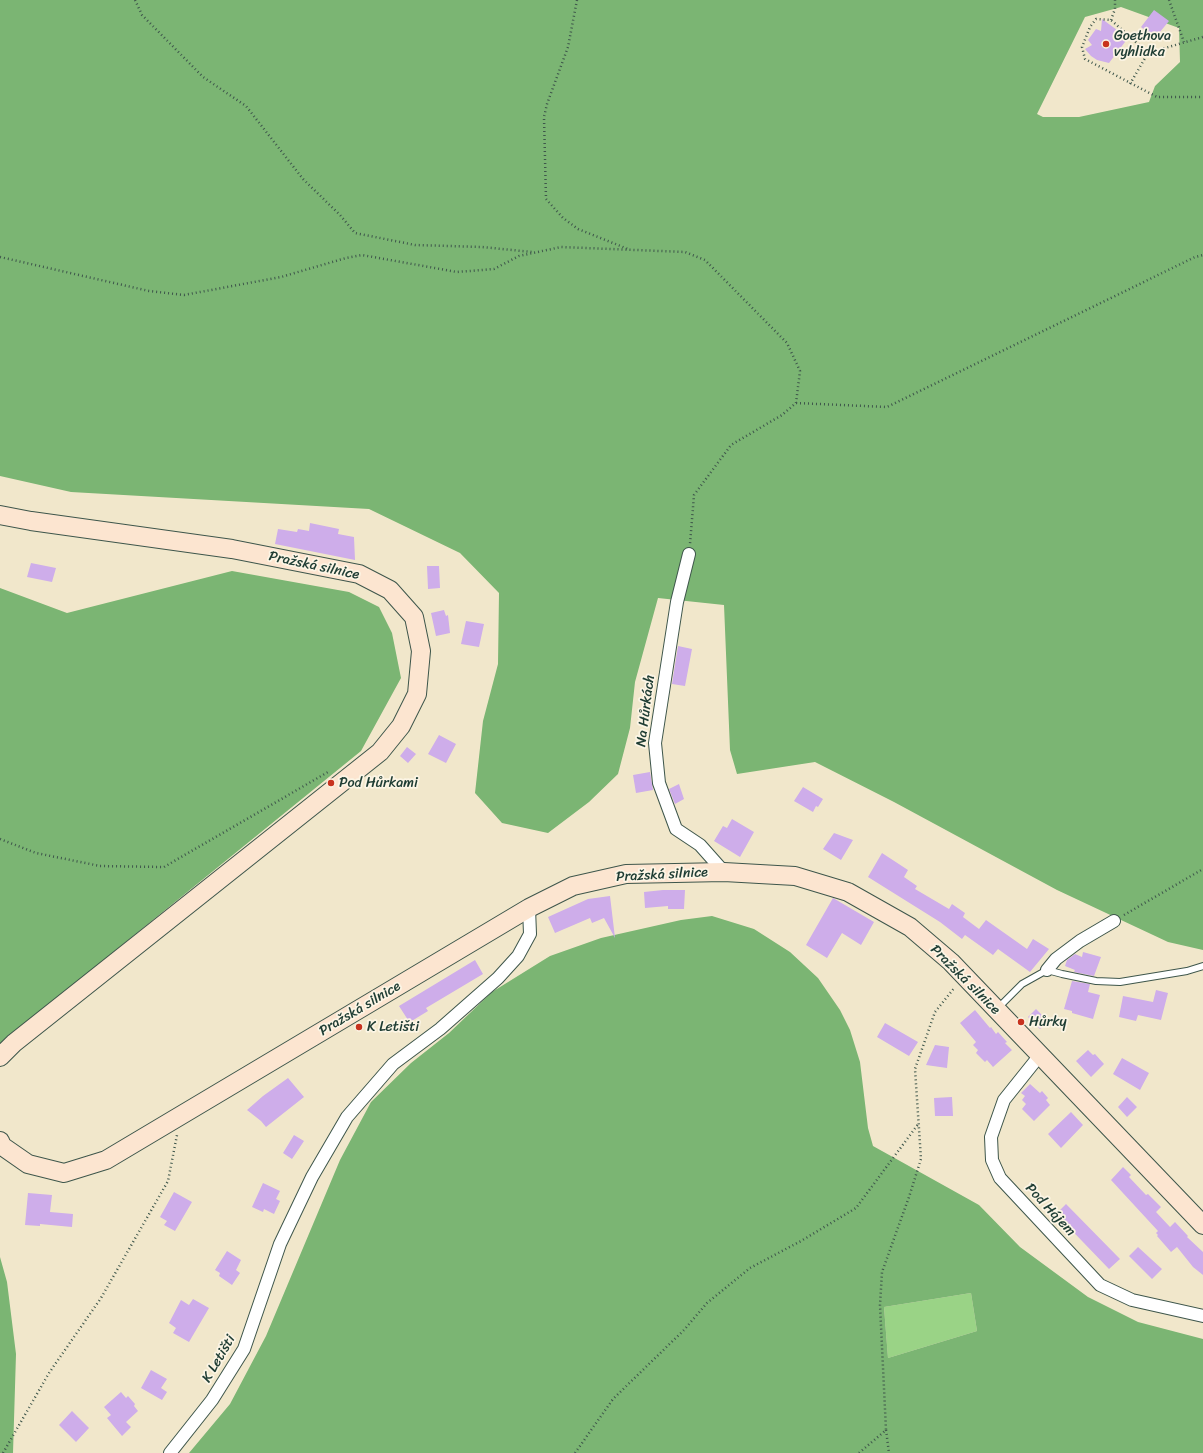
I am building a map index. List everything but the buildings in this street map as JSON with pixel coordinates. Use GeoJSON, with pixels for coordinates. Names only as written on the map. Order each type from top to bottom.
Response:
{"type":"FeatureCollection","features":[{"type":"Feature","properties":{"kind":"street","name":"Pražská silnice"},"geometry":{"type":"LineString","coordinates":[[0,515],[31,521],[232,549],[359,574],[390,590],[414,617],[421,651],[417,694],[401,726],[380,752],[20,1039],[0,1057]]}},
{"type":"Feature","properties":{"kind":"street","name":"Na Hůrkách"},"geometry":{"type":"LineString","coordinates":[[689,554],[677,602],[655,743],[659,783],[676,829],[700,845],[724,872]]}},
{"type":"Feature","properties":{"kind":"street","name":"Pražská silnice"},"geometry":{"type":"LineString","coordinates":[[0,1141],[2,1146],[28,1164],[64,1173],[106,1160],[529,908],[573,886],[626,874],[724,872],[795,876],[848,892],[910,927],[951,962],[1203,1225]]}},
{"type":"Feature","properties":{"kind":"street","name":"K Letišti"},"geometry":{"type":"LineString","coordinates":[[170,1453],[212,1400],[244,1349],[280,1244],[312,1178],[347,1116],[392,1064],[440,1029],[498,978],[518,956],[530,934],[529,908]]}},
{"type":"Feature","properties":{"kind":"street"},"geometry":{"type":"LineString","coordinates":[[1047,970],[1056,959],[1080,941],[1114,921]]}},
{"type":"Feature","properties":{"kind":"street","name":"Pod Hájem"},"geometry":{"type":"LineString","coordinates":[[1040,1055],[1004,1100],[991,1137],[992,1160],[1000,1178],[1100,1285],[1132,1300],[1203,1316]]}},
{"type":"Feature","properties":{"kind":"lane"},"geometry":{"type":"LineString","coordinates":[[996,1010],[1022,984],[1047,970],[1096,981],[1120,982],[1186,971],[1203,966]]}},
{"type":"Feature","properties":{"kind":"path"},"geometry":{"type":"LineString","coordinates":[[135,0],[142,15],[203,77],[246,106],[303,180],[340,215],[355,233],[415,245],[482,247],[536,252]]}},
{"type":"Feature","properties":{"kind":"path"},"geometry":{"type":"LineString","coordinates":[[577,0],[568,48],[547,104],[544,117],[546,199],[563,218],[578,229],[630,250]]}},
{"type":"Feature","properties":{"kind":"path"},"geometry":{"type":"LineString","coordinates":[[1111,20],[1115,9],[1115,0]]}},
{"type":"Feature","properties":{"kind":"path"},"geometry":{"type":"LineString","coordinates":[[1169,0],[1184,42]]}},
{"type":"Feature","properties":{"kind":"path"},"geometry":{"type":"LineString","coordinates":[[1148,53],[1111,20],[1096,19],[1090,27],[1082,47],[1085,59],[1157,97],[1203,97]]}},
{"type":"Feature","properties":{"kind":"path"},"geometry":{"type":"LineString","coordinates":[[1130,84],[1148,53],[1203,37]]}},
{"type":"Feature","properties":{"kind":"path"},"geometry":{"type":"LineString","coordinates":[[0,257],[149,291],[184,296],[281,277],[346,258],[362,255],[457,272],[494,269],[518,256],[561,247],[685,252],[705,260],[787,343],[800,371],[796,403],[782,415],[731,445],[694,495],[689,554]]}},
{"type":"Feature","properties":{"kind":"path"},"geometry":{"type":"LineString","coordinates":[[796,403],[887,407],[1195,257],[1203,255]]}},
{"type":"Feature","properties":{"kind":"path"},"geometry":{"type":"LineString","coordinates":[[0,840],[36,853],[100,866],[164,867],[331,770]]}},
{"type":"Feature","properties":{"kind":"path"},"geometry":{"type":"LineString","coordinates":[[1114,921],[1203,869]]}},
{"type":"Feature","properties":{"kind":"path"},"geometry":{"type":"LineString","coordinates":[[889,1453],[886,1430],[880,1305],[882,1272],[921,1159],[920,1122],[917,1115],[915,1070],[935,1012],[964,976]]}},
{"type":"Feature","properties":{"kind":"path"},"geometry":{"type":"LineString","coordinates":[[3,1453],[49,1373],[101,1298],[168,1181],[180,1116]]}},
{"type":"Feature","properties":{"kind":"path"},"geometry":{"type":"LineString","coordinates":[[575,1453],[613,1399],[684,1330],[707,1303],[750,1268],[801,1241],[856,1208],[920,1122]]}},
{"type":"Feature","properties":{"kind":"path"},"geometry":{"type":"LineString","coordinates":[[858,1453],[886,1430]]}},
{"type":"Feature","properties":{"kind":"green space"},"geometry":{"type":"Polygon","coordinates":[[[0,0],[1203,0],[1203,950],[1168,942],[1057,890],[894,802],[815,762],[737,774],[730,750],[724,605],[658,598],[635,682],[630,728],[618,774],[589,802],[548,833],[502,823],[475,793],[483,721],[498,664],[499,593],[460,553],[369,509],[71,492],[0,476],[0,0]],[[1121,7],[1085,17],[1037,114],[1043,117],[1079,117],[1149,102],[1155,86],[1180,62],[1179,28],[1121,7]]]}},
{"type":"Feature","properties":{"kind":"green space"},"geometry":{"type":"Polygon","coordinates":[[[232,571],[349,592],[379,607],[392,633],[401,678],[361,751],[0,1044],[0,588],[67,613],[232,571]]]}},
{"type":"Feature","properties":{"kind":"green space"},"geometry":{"type":"Polygon","coordinates":[[[712,916],[754,929],[790,952],[818,978],[840,1010],[850,1030],[860,1062],[868,1128],[873,1146],[979,1205],[1020,1247],[1088,1297],[1138,1322],[1203,1339],[1203,1453],[189,1453],[230,1404],[266,1336],[340,1160],[371,1102],[411,1063],[449,1033],[492,992],[550,956],[601,938],[681,920],[712,916]],[[971,1293],[884,1307],[888,1358],[977,1331],[971,1293]]]}},
{"type":"Feature","properties":{"kind":"green space"},"geometry":{"type":"Polygon","coordinates":[[[0,1257],[7,1282],[16,1354],[13,1453],[0,1453],[0,1257]]]}},
{"type":"Feature","properties":{"kind":"green space"},"geometry":{"type":"Polygon","coordinates":[[[971,1293],[977,1331],[888,1358],[884,1307],[971,1293]]]}},
{"type":"Feature","properties":{"kind":"place","name":"Goethova vyhlidka"},"geometry":{"type":"Point","coordinates":[1106,44]}},
{"type":"Feature","properties":{"kind":"place","name":"Pod Hůrkami"},"geometry":{"type":"Point","coordinates":[331,783]}},
{"type":"Feature","properties":{"kind":"place","name":"Hůrky"},"geometry":{"type":"Point","coordinates":[1021,1022]}},
{"type":"Feature","properties":{"kind":"place","name":"K Letišti"},"geometry":{"type":"Point","coordinates":[359,1027]}}]}
